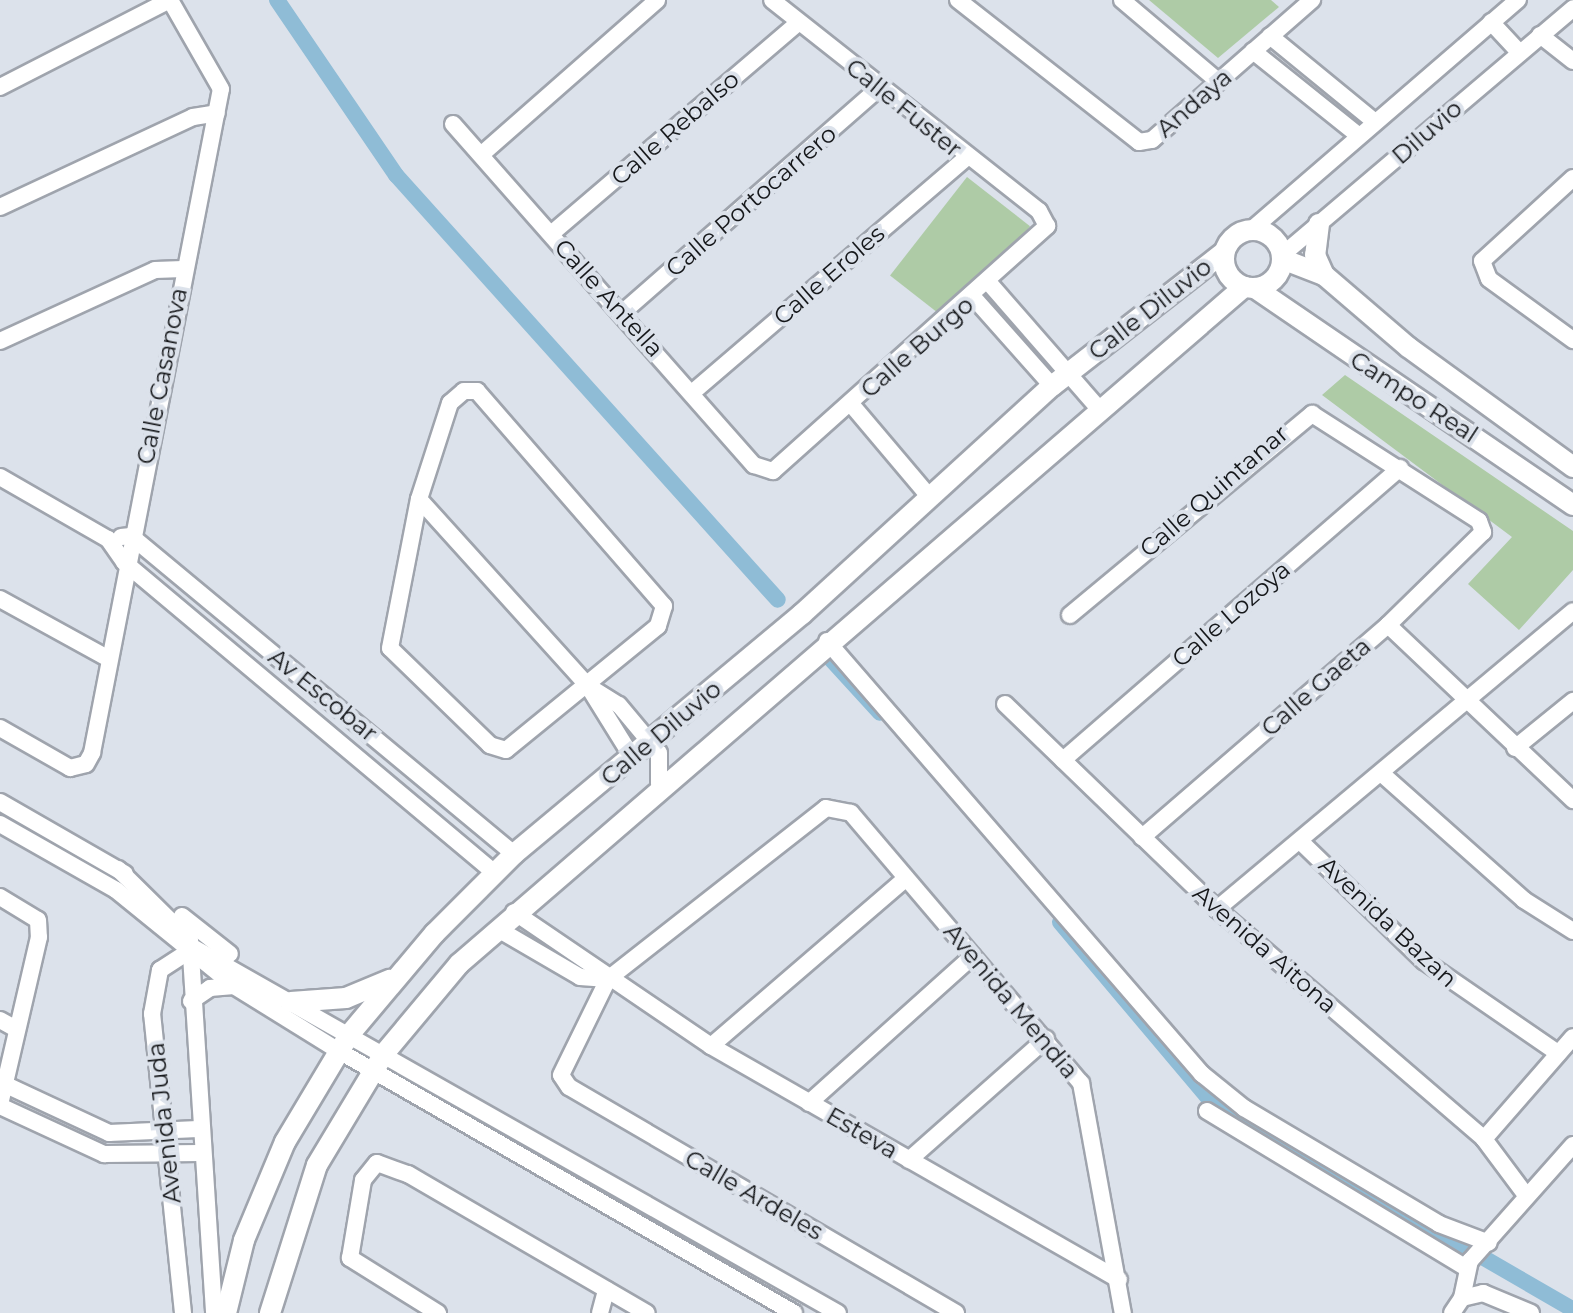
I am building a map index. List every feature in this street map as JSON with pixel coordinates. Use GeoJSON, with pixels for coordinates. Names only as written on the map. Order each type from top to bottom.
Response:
{"type":"FeatureCollection","features":[{"type":"Feature","properties":{"kind":"street"},"geometry":{"type":"LineString","coordinates":[[0,87],[170,0]]}},
{"type":"Feature","properties":{"kind":"street","name":"Calle Casanova"},"geometry":{"type":"LineString","coordinates":[[0,728],[70,768],[86,764],[221,89],[170,0]]}},
{"type":"Feature","properties":{"kind":"street"},"geometry":{"type":"LineString","coordinates":[[482,154],[657,0]]}},
{"type":"Feature","properties":{"kind":"street","name":"Calle Fuster"},"geometry":{"type":"LineString","coordinates":[[772,0],[966,158],[1039,211]]}},
{"type":"Feature","properties":{"kind":"street","name":"Andaya"},"geometry":{"type":"LineString","coordinates":[[958,0],[1132,140],[1152,140],[1270,36],[1302,3]]}},
{"type":"Feature","properties":{"kind":"street"},"geometry":{"type":"LineString","coordinates":[[1122,0],[1218,81]]}},
{"type":"Feature","properties":{"kind":"street","name":"Diluvio"},"geometry":{"type":"LineString","coordinates":[[1250,231],[1518,0]]}},
{"type":"Feature","properties":{"kind":"street","name":"Diluvio"},"geometry":{"type":"LineString","coordinates":[[1282,257],[1573,8]]}},
{"type":"Feature","properties":{"kind":"street","name":"Calle Rebalso"},"geometry":{"type":"LineString","coordinates":[[551,234],[799,22]]}},
{"type":"Feature","properties":{"kind":"street"},"geometry":{"type":"LineString","coordinates":[[1491,22],[1519,52]]}},
{"type":"Feature","properties":{"kind":"street"},"geometry":{"type":"LineString","coordinates":[[1540,35],[1573,61]]}},
{"type":"Feature","properties":{"kind":"street"},"geometry":{"type":"LineString","coordinates":[[1270,36],[1374,121]]}},
{"type":"Feature","properties":{"kind":"street"},"geometry":{"type":"LineString","coordinates":[[1253,51],[1358,135]]}},
{"type":"Feature","properties":{"kind":"street","name":"Calle Portocarrero"},"geometry":{"type":"LineString","coordinates":[[622,313],[879,88]]}},
{"type":"Feature","properties":{"kind":"street"},"geometry":{"type":"LineString","coordinates":[[0,207],[193,117],[217,113]]}},
{"type":"Feature","properties":{"kind":"street","name":"Calle Antella"},"geometry":{"type":"LineString","coordinates":[[453,124],[766,471]]}},
{"type":"Feature","properties":{"kind":"street","name":"Calle Eroles"},"geometry":{"type":"LineString","coordinates":[[693,392],[966,158]]}},
{"type":"Feature","properties":{"kind":"street"},"geometry":{"type":"LineString","coordinates":[[1573,178],[1488,251],[1483,270],[1573,340]]}},
{"type":"Feature","properties":{"kind":"street"},"geometry":{"type":"LineString","coordinates":[[1558,192],[1573,202]]}},
{"type":"Feature","properties":{"kind":"street","name":"Calle Burgo"},"geometry":{"type":"LineString","coordinates":[[766,471],[779,469],[1046,231],[1039,211]]}},
{"type":"Feature","properties":{"kind":"street"},"geometry":{"type":"LineString","coordinates":[[1319,224],[1315,255],[1324,275]]}},
{"type":"Feature","properties":{"kind":"street"},"geometry":{"type":"LineString","coordinates":[[1250,231],[1272,236],[1282,257],[1269,283],[1250,287],[1224,267],[1224,252],[1232,237],[1250,231]]}},
{"type":"Feature","properties":{"kind":"street","name":"Calle Diluvio"},"geometry":{"type":"LineString","coordinates":[[226,1313],[264,1188],[344,1043],[396,976],[514,854],[802,614],[927,494],[1068,372],[1224,252]]}},
{"type":"Feature","properties":{"kind":"street","name":"Campo Real"},"geometry":{"type":"LineString","coordinates":[[1282,257],[1324,275],[1505,418],[1573,467]]}},
{"type":"Feature","properties":{"kind":"street"},"geometry":{"type":"LineString","coordinates":[[0,341],[155,270],[183,269]]}},
{"type":"Feature","properties":{"kind":"street"},"geometry":{"type":"LineString","coordinates":[[990,284],[1099,409]]}},
{"type":"Feature","properties":{"kind":"street","name":"Campo Real"},"geometry":{"type":"LineString","coordinates":[[1250,287],[1573,505]]}},
{"type":"Feature","properties":{"kind":"street","name":"Calle Diluvio"},"geometry":{"type":"LineString","coordinates":[[270,1313],[307,1188],[378,1063],[514,912],[659,784],[1099,409],[1250,287]]}},
{"type":"Feature","properties":{"kind":"street"},"geometry":{"type":"LineString","coordinates":[[974,298],[1052,386]]}},
{"type":"Feature","properties":{"kind":"street"},"geometry":{"type":"LineString","coordinates":[[464,391],[477,391],[658,594],[664,612],[658,626],[506,750],[490,745],[395,656],[390,642],[419,499],[450,403],[464,391]]}},
{"type":"Feature","properties":{"kind":"street"},"geometry":{"type":"LineString","coordinates":[[851,404],[927,494]]}},
{"type":"Feature","properties":{"kind":"street","name":"Calle Quintanar"},"geometry":{"type":"LineString","coordinates":[[1070,615],[1297,420],[1312,414],[1329,421],[1479,521],[1483,532]]}},
{"type":"Feature","properties":{"kind":"street"},"geometry":{"type":"LineString","coordinates":[[1492,448],[1505,418]]}},
{"type":"Feature","properties":{"kind":"street","name":"Calle Lozoya"},"geometry":{"type":"LineString","coordinates":[[1063,760],[1400,468]]}},
{"type":"Feature","properties":{"kind":"street"},"geometry":{"type":"LineString","coordinates":[[0,477],[108,539],[124,562],[279,689],[494,873]]}},
{"type":"Feature","properties":{"kind":"street"},"geometry":{"type":"LineString","coordinates":[[419,499],[588,686],[632,757]]}},
{"type":"Feature","properties":{"kind":"street","name":"Calle Gaeta"},"geometry":{"type":"LineString","coordinates":[[1142,837],[1388,625],[1483,532]]}},
{"type":"Feature","properties":{"kind":"street"},"geometry":{"type":"LineString","coordinates":[[108,539],[131,536]]}},
{"type":"Feature","properties":{"kind":"street","name":"Av Escobar"},"geometry":{"type":"LineString","coordinates":[[131,536],[514,854]]}},
{"type":"Feature","properties":{"kind":"street"},"geometry":{"type":"LineString","coordinates":[[0,599],[109,659]]}},
{"type":"Feature","properties":{"kind":"street"},"geometry":{"type":"LineString","coordinates":[[1217,909],[1573,611]]}},
{"type":"Feature","properties":{"kind":"street"},"geometry":{"type":"LineString","coordinates":[[802,614],[1202,1074],[1244,1108],[1439,1224],[1487,1246]]}},
{"type":"Feature","properties":{"kind":"street"},"geometry":{"type":"LineString","coordinates":[[1388,625],[1465,704],[1573,800]]}},
{"type":"Feature","properties":{"kind":"street"},"geometry":{"type":"LineString","coordinates":[[279,689],[289,667]]}},
{"type":"Feature","properties":{"kind":"street"},"geometry":{"type":"LineString","coordinates":[[588,686],[619,705],[650,743],[662,762],[659,784]]}},
{"type":"Feature","properties":{"kind":"street"},"geometry":{"type":"LineString","coordinates":[[1515,748],[1573,701]]}},
{"type":"Feature","properties":{"kind":"street","name":"Avenida Aitona"},"geometry":{"type":"LineString","coordinates":[[1005,704],[1217,909],[1484,1139],[1525,1194]]}},
{"type":"Feature","properties":{"kind":"street"},"geometry":{"type":"LineString","coordinates":[[1381,773],[1524,900],[1573,931]]}},
{"type":"Feature","properties":{"kind":"street","name":"Avenida Juda"},"geometry":{"type":"LineString","coordinates":[[0,802],[118,869],[344,1043]]}},
{"type":"Feature","properties":{"kind":"street","name":"Avenida Mendia"},"geometry":{"type":"LineString","coordinates":[[608,979],[819,810],[851,813],[1046,1039],[1089,1102],[1123,1313]]}},
{"type":"Feature","properties":{"kind":"street","name":"Avenida Juda"},"geometry":{"type":"LineString","coordinates":[[0,824],[166,926],[234,986],[378,1063]]}},
{"type":"Feature","properties":{"kind":"street","name":"Avenida Bazan"},"geometry":{"type":"LineString","coordinates":[[1300,841],[1424,961],[1558,1053]]}},
{"type":"Feature","properties":{"kind":"street","name":"Avenida Juda"},"geometry":{"type":"LineString","coordinates":[[118,869],[187,932],[198,1129],[214,1313]]}},
{"type":"Feature","properties":{"kind":"street"},"geometry":{"type":"LineString","coordinates":[[711,1046],[906,878]]}},
{"type":"Feature","properties":{"kind":"street"},"geometry":{"type":"LineString","coordinates":[[0,897],[38,920],[0,1105],[104,1154],[200,1153]]}},
{"type":"Feature","properties":{"kind":"street","name":"Esteva"},"geometry":{"type":"LineString","coordinates":[[514,912],[608,979],[711,1046],[1119,1280]]}},
{"type":"Feature","properties":{"kind":"street","name":"Avenida Juda"},"geometry":{"type":"LineString","coordinates":[[166,926],[152,1014],[167,1133],[183,1313]]}},
{"type":"Feature","properties":{"kind":"street","name":"Esteva"},"geometry":{"type":"LineString","coordinates":[[498,929],[580,977],[608,979]]}},
{"type":"Feature","properties":{"kind":"street"},"geometry":{"type":"LineString","coordinates":[[160,970],[190,950]]}},
{"type":"Feature","properties":{"kind":"street","name":"Avenida Juda"},"geometry":{"type":"LineString","coordinates":[[190,950],[215,954],[284,997]]}},
{"type":"Feature","properties":{"kind":"street"},"geometry":{"type":"LineString","coordinates":[[809,1103],[973,956]]}},
{"type":"Feature","properties":{"kind":"street"},"geometry":{"type":"LineString","coordinates":[[284,997],[346,998],[396,976]]}},
{"type":"Feature","properties":{"kind":"street","name":"Calle Ardeles"},"geometry":{"type":"LineString","coordinates":[[608,979],[560,1071],[569,1087],[956,1313]]}},
{"type":"Feature","properties":{"kind":"street"},"geometry":{"type":"LineString","coordinates":[[191,1001],[210,988],[234,986]]}},
{"type":"Feature","properties":{"kind":"street"},"geometry":{"type":"LineString","coordinates":[[0,1020],[16,1029]]}},
{"type":"Feature","properties":{"kind":"street"},"geometry":{"type":"LineString","coordinates":[[1484,1139],[1573,1037]]}},
{"type":"Feature","properties":{"kind":"street"},"geometry":{"type":"LineString","coordinates":[[909,1160],[1046,1039]]}},
{"type":"Feature","properties":{"kind":"street"},"geometry":{"type":"LineString","coordinates":[[378,1063],[794,1313]]}},
{"type":"Feature","properties":{"kind":"street"},"geometry":{"type":"LineString","coordinates":[[378,1063],[838,1313]]}},
{"type":"Feature","properties":{"kind":"street"},"geometry":{"type":"LineString","coordinates":[[4,1084],[109,1133],[167,1133],[198,1129]]}},
{"type":"Feature","properties":{"kind":"street"},"geometry":{"type":"LineString","coordinates":[[1207,1111],[1468,1265]]}},
{"type":"Feature","properties":{"kind":"street"},"geometry":{"type":"LineString","coordinates":[[1452,1313],[1462,1298],[1468,1265],[1487,1246],[1525,1194],[1573,1145]]}},
{"type":"Feature","properties":{"kind":"street"},"geometry":{"type":"LineString","coordinates":[[438,1313],[348,1252],[366,1172],[384,1163],[647,1313]]}},
{"type":"Feature","properties":{"kind":"street"},"geometry":{"type":"LineString","coordinates":[[600,1313],[606,1290]]}},
{"type":"Feature","properties":{"kind":"street"},"geometry":{"type":"LineString","coordinates":[[1462,1298],[1496,1295],[1531,1313]]}},
{"type":"Feature","properties":{"kind":"green space"},"geometry":{"type":"Polygon","coordinates":[[[1149,0],[1271,0],[1279,7],[1218,58],[1149,0]]]}},
{"type":"Feature","properties":{"kind":"green space"},"geometry":{"type":"Polygon","coordinates":[[[967,177],[1030,226],[953,325],[890,276],[967,177]]]}},
{"type":"Feature","properties":{"kind":"green space"},"geometry":{"type":"Polygon","coordinates":[[[1345,375],[1573,531],[1573,570],[1519,630],[1468,584],[1512,537],[1322,395],[1345,375]]]}},
{"type":"Feature","properties":{"kind":"waterway"},"geometry":{"type":"LineString","coordinates":[[277,0],[396,175],[778,600]]}},
{"type":"Feature","properties":{"kind":"waterway"},"geometry":{"type":"LineString","coordinates":[[830,658],[880,713]]}},
{"type":"Feature","properties":{"kind":"waterway"},"geometry":{"type":"LineString","coordinates":[[1060,922],[1208,1098],[1573,1310]]}}]}
